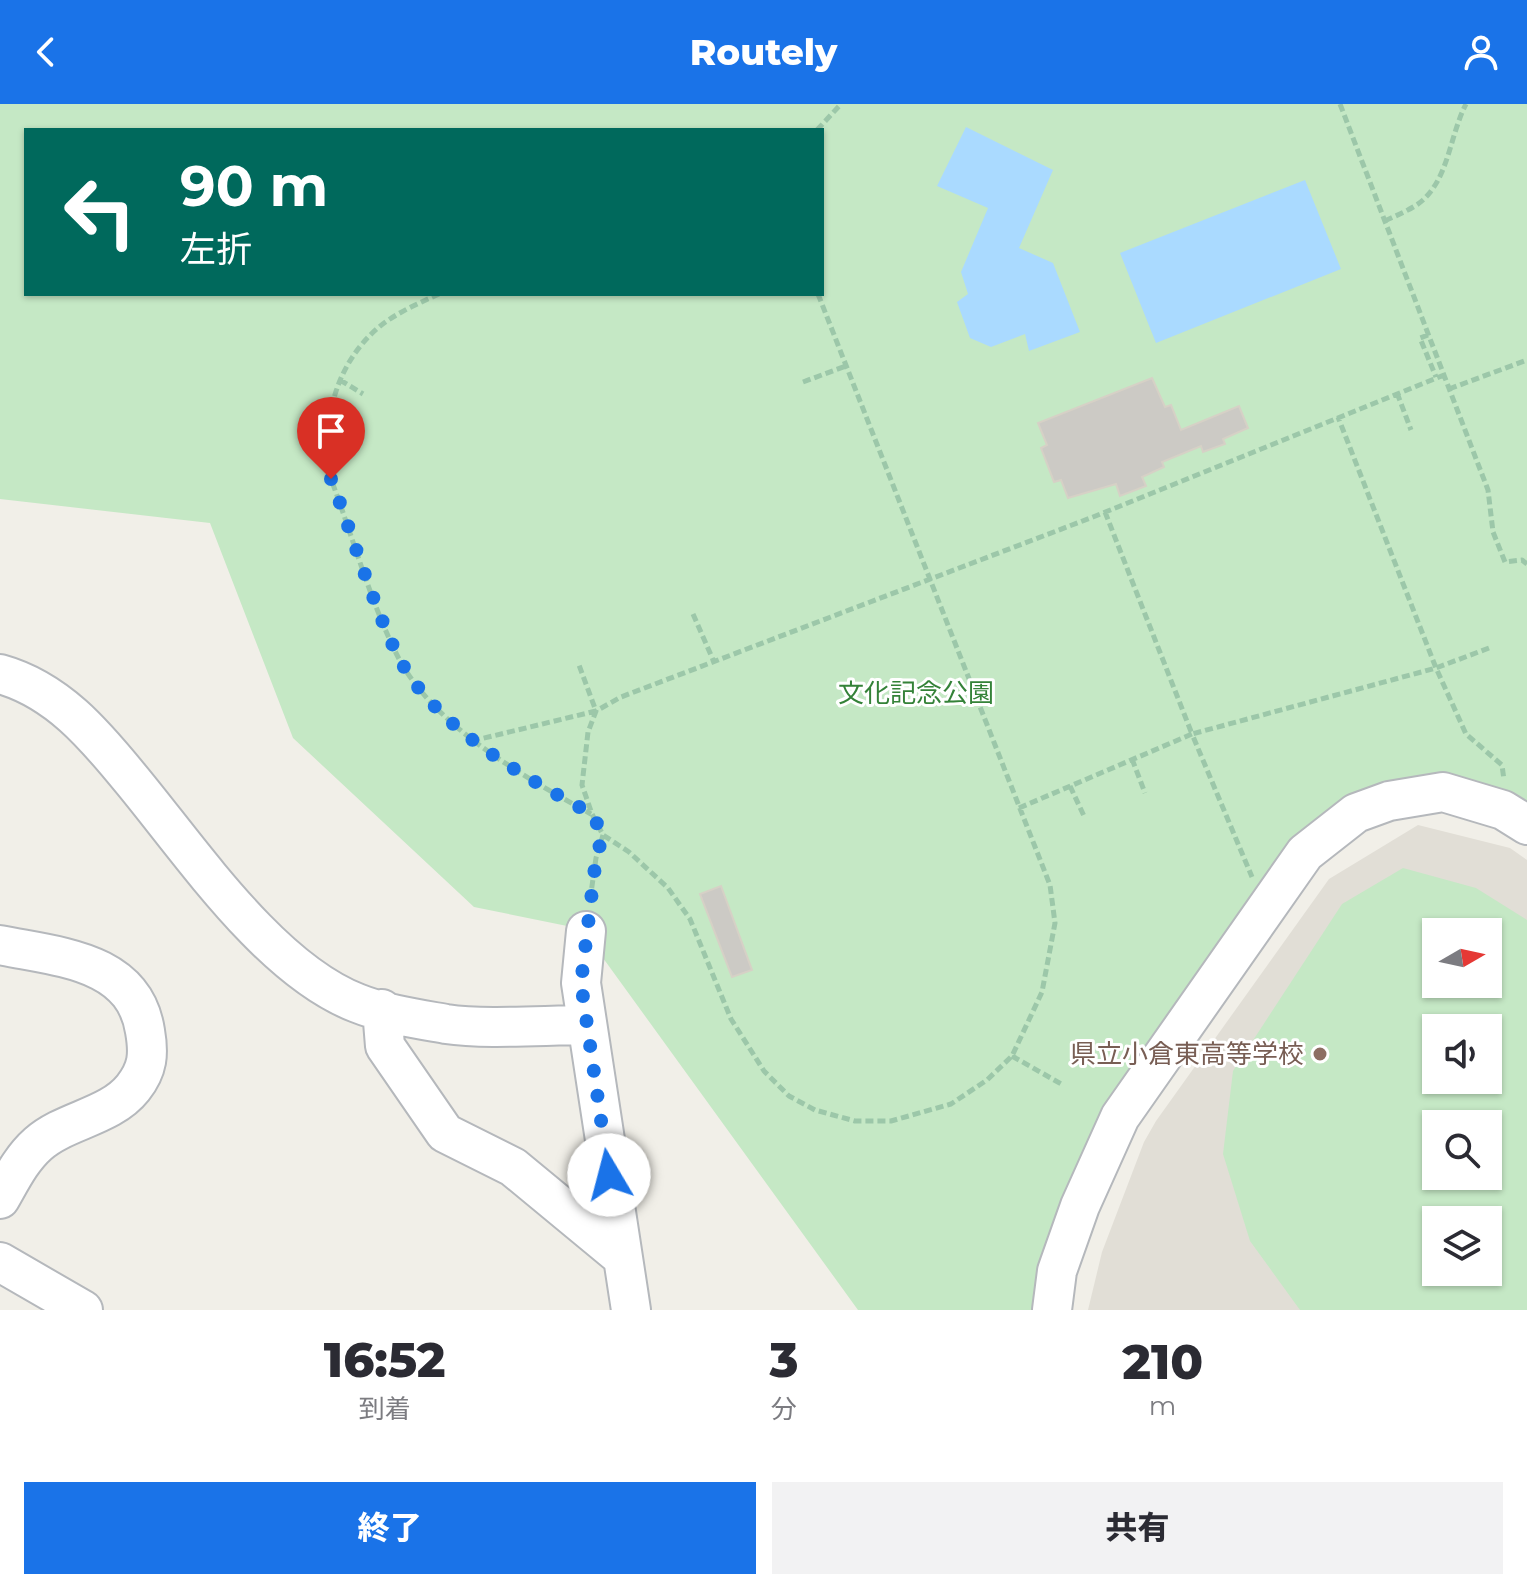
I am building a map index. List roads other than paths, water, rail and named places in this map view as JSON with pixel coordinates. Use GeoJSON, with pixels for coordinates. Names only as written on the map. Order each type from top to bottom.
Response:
{"type":"FeatureCollection","features":[{"type":"Feature","properties":{"kind":"street"},"geometry":{"type":"LineString","coordinates":[[0,674],[27,682],[67,708],[112,756],[261,936],[305,974],[357,1003],[449,1024],[586,1025]]}},
{"type":"Feature","properties":{"kind":"street"},"geometry":{"type":"LineString","coordinates":[[1052,1310],[1057,1271],[1080,1206],[1120,1117],[1305,853],[1356,813],[1389,801],[1443,792],[1503,810],[1527,825]]}},
{"type":"Feature","properties":{"kind":"street"},"geometry":{"type":"LineString","coordinates":[[586,931],[581,983],[631,1310]]}},
{"type":"Feature","properties":{"kind":"street"},"geometry":{"type":"LineString","coordinates":[[0,945],[87,964],[123,983],[142,1010],[150,1057],[132,1089],[98,1113],[40,1142],[21,1163],[0,1199]]}},
{"type":"Feature","properties":{"kind":"street"},"geometry":{"type":"LineString","coordinates":[[382,1009],[385,1046],[445,1133],[513,1167],[622,1257]]}},
{"type":"Feature","properties":{"kind":"street"},"geometry":{"type":"LineString","coordinates":[[0,1262],[83,1310]]}},
{"type":"Feature","properties":{"kind":"water"},"geometry":{"type":"Polygon","coordinates":[[[966,127],[1053,170],[1019,248],[1053,263],[1080,332],[1029,351],[1025,334],[991,347],[970,338],[957,302],[968,294],[961,272],[988,208],[937,186],[966,127]]]}},
{"type":"Feature","properties":{"kind":"water"},"geometry":{"type":"Polygon","coordinates":[[[1305,180],[1341,269],[1156,343],[1120,253],[1305,180]]]}},
{"type":"Feature","properties":{"kind":"place","name":"県立小倉東高等学校"},"geometry":{"type":"Point","coordinates":[1320,1054]}},
{"type":"Feature","properties":{"kind":"park label","name":"文化記念公園"},"geometry":{"type":"Point","coordinates":[916,693]}}]}
